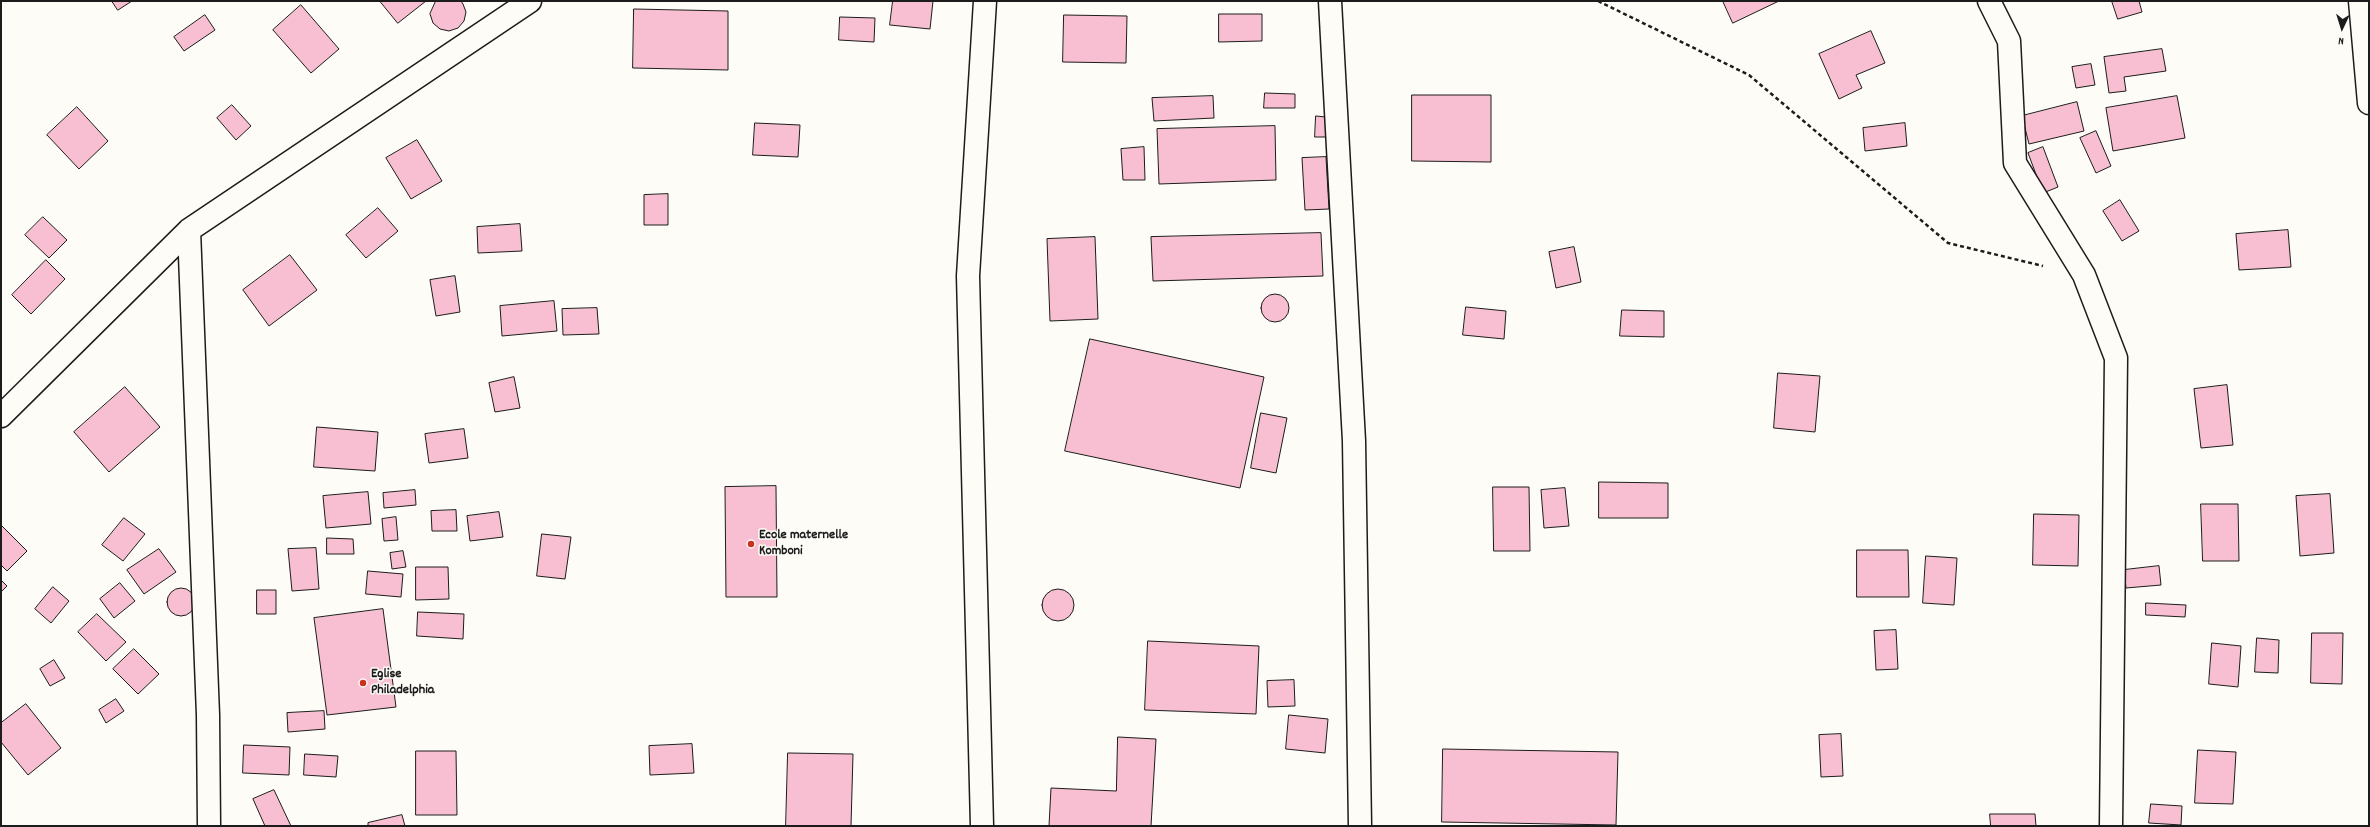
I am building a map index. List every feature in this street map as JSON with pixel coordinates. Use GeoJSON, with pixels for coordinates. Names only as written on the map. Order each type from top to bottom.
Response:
{"type":"FeatureCollection","features":[{"type":"Feature","properties":{"kind":"street"},"geometry":{"type":"LineString","coordinates":[[1,416],[189,230],[530,1]]}},
{"type":"Feature","properties":{"kind":"street"},"geometry":{"type":"LineString","coordinates":[[982,826],[968,276],[985,1]]}},
{"type":"Feature","properties":{"kind":"street"},"geometry":{"type":"LineString","coordinates":[[1330,1],[1354,441],[1360,826]]}},
{"type":"Feature","properties":{"kind":"street"},"geometry":{"type":"LineString","coordinates":[[1989,1],[2008,41],[2015,163],[2084,276],[2116,358],[2111,826]]}},
{"type":"Feature","properties":{"kind":"street"},"geometry":{"type":"LineString","coordinates":[[2360,1],[2369,103]]}},
{"type":"Feature","properties":{"kind":"street"},"geometry":{"type":"LineString","coordinates":[[189,230],[208,715],[209,826]]}},
{"type":"Feature","properties":{"kind":"path"},"geometry":{"type":"LineString","coordinates":[[1598,1],[1749,75],[1948,243],[2084,276]]}},
{"type":"Feature","properties":{"kind":"building"},"geometry":{"type":"Polygon","coordinates":[[[112,1],[132,1],[118,10],[112,1]]]}},
{"type":"Feature","properties":{"kind":"building"},"geometry":{"type":"Polygon","coordinates":[[[380,1],[426,1],[398,23],[380,1]]]}},
{"type":"Feature","properties":{"kind":"building"},"geometry":{"type":"Polygon","coordinates":[[[436,1],[461,1],[466,12],[464,21],[458,28],[449,31],[440,29],[433,23],[430,14],[436,1]]]}},
{"type":"Feature","properties":{"kind":"building"},"geometry":{"type":"Polygon","coordinates":[[[893,1],[933,1],[930,29],[890,25],[893,1]]]}},
{"type":"Feature","properties":{"kind":"building"},"geometry":{"type":"Polygon","coordinates":[[[1723,1],[1779,1],[1733,23],[1723,1]]]}},
{"type":"Feature","properties":{"kind":"building"},"geometry":{"type":"Polygon","coordinates":[[[2112,1],[2139,1],[2142,12],[2118,19],[2112,1]]]}},
{"type":"Feature","properties":{"kind":"building"},"geometry":{"type":"Polygon","coordinates":[[[301,5],[339,49],[311,73],[273,30],[301,5]]]}},
{"type":"Feature","properties":{"kind":"building"},"geometry":{"type":"Polygon","coordinates":[[[634,9],[728,11],[728,70],[633,68],[634,9]]]}},
{"type":"Feature","properties":{"kind":"building"},"geometry":{"type":"Polygon","coordinates":[[[1219,14],[1262,14],[1262,41],[1219,42],[1219,14]]]}},
{"type":"Feature","properties":{"kind":"building"},"geometry":{"type":"Polygon","coordinates":[[[205,15],[215,30],[184,51],[174,37],[205,15]]]}},
{"type":"Feature","properties":{"kind":"building"},"geometry":{"type":"Polygon","coordinates":[[[1064,15],[1127,16],[1126,63],[1063,62],[1064,15]]]}},
{"type":"Feature","properties":{"kind":"building"},"geometry":{"type":"Polygon","coordinates":[[[840,17],[875,18],[874,42],[839,40],[840,17]]]}},
{"type":"Feature","properties":{"kind":"building"},"geometry":{"type":"Polygon","coordinates":[[[1871,31],[1885,63],[1856,75],[1862,88],[1839,99],[1819,54],[1871,31]]]}},
{"type":"Feature","properties":{"kind":"building"},"geometry":{"type":"Polygon","coordinates":[[[2162,49],[2166,71],[2124,77],[2126,91],[2109,93],[2104,57],[2162,49]]]}},
{"type":"Feature","properties":{"kind":"building"},"geometry":{"type":"Polygon","coordinates":[[[2091,64],[2095,85],[2076,88],[2072,67],[2091,64]]]}},
{"type":"Feature","properties":{"kind":"building"},"geometry":{"type":"Polygon","coordinates":[[[1265,93],[1295,94],[1295,108],[1264,108],[1265,93]]]}},
{"type":"Feature","properties":{"kind":"building"},"geometry":{"type":"Polygon","coordinates":[[[1412,95],[1491,95],[1491,162],[1412,161],[1412,95]]]}},
{"type":"Feature","properties":{"kind":"building"},"geometry":{"type":"Polygon","coordinates":[[[1213,96],[1214,118],[1154,121],[1152,98],[1213,96]]]}},
{"type":"Feature","properties":{"kind":"building"},"geometry":{"type":"Polygon","coordinates":[[[2177,96],[2185,138],[2113,151],[2106,108],[2177,96]]]}},
{"type":"Feature","properties":{"kind":"building"},"geometry":{"type":"Polygon","coordinates":[[[2077,102],[2084,131],[2029,144],[2022,116],[2077,102]]]}},
{"type":"Feature","properties":{"kind":"building"},"geometry":{"type":"Polygon","coordinates":[[[232,105],[251,126],[236,140],[217,118],[232,105]]]}},
{"type":"Feature","properties":{"kind":"building"},"geometry":{"type":"Polygon","coordinates":[[[77,107],[108,141],[79,169],[47,135],[77,107]]]}},
{"type":"Feature","properties":{"kind":"building"},"geometry":{"type":"Polygon","coordinates":[[[1316,116],[1326,117],[1326,137],[1315,137],[1316,116]]]}},
{"type":"Feature","properties":{"kind":"building"},"geometry":{"type":"Polygon","coordinates":[[[755,123],[800,125],[798,157],[753,155],[755,123]]]}},
{"type":"Feature","properties":{"kind":"building"},"geometry":{"type":"Polygon","coordinates":[[[1905,123],[1907,146],[1865,151],[1863,128],[1905,123]]]}},
{"type":"Feature","properties":{"kind":"building"},"geometry":{"type":"Polygon","coordinates":[[[1275,126],[1276,180],[1159,184],[1157,129],[1275,126]]]}},
{"type":"Feature","properties":{"kind":"building"},"geometry":{"type":"Polygon","coordinates":[[[2096,131],[2111,166],[2096,173],[2080,138],[2096,131]]]}},
{"type":"Feature","properties":{"kind":"building"},"geometry":{"type":"Polygon","coordinates":[[[417,140],[442,181],[411,199],[386,158],[417,140]]]}},
{"type":"Feature","properties":{"kind":"building"},"geometry":{"type":"Polygon","coordinates":[[[1144,147],[1145,180],[1123,180],[1121,149],[1144,147]]]}},
{"type":"Feature","properties":{"kind":"building"},"geometry":{"type":"Polygon","coordinates":[[[2043,147],[2058,187],[2043,193],[2028,153],[2043,147]]]}},
{"type":"Feature","properties":{"kind":"building"},"geometry":{"type":"Polygon","coordinates":[[[1326,157],[1329,209],[1305,210],[1302,158],[1326,157]]]}},
{"type":"Feature","properties":{"kind":"building"},"geometry":{"type":"Polygon","coordinates":[[[668,194],[668,225],[644,225],[644,195],[668,194]]]}},
{"type":"Feature","properties":{"kind":"building"},"geometry":{"type":"Polygon","coordinates":[[[2120,200],[2139,231],[2122,241],[2103,211],[2120,200]]]}},
{"type":"Feature","properties":{"kind":"building"},"geometry":{"type":"Polygon","coordinates":[[[378,208],[398,231],[366,258],[346,235],[378,208]]]}},
{"type":"Feature","properties":{"kind":"building"},"geometry":{"type":"Polygon","coordinates":[[[43,217],[67,240],[49,258],[25,235],[43,217]]]}},
{"type":"Feature","properties":{"kind":"building"},"geometry":{"type":"Polygon","coordinates":[[[520,224],[522,251],[478,253],[477,227],[520,224]]]}},
{"type":"Feature","properties":{"kind":"building"},"geometry":{"type":"Polygon","coordinates":[[[2288,230],[2291,267],[2239,270],[2236,234],[2288,230]]]}},
{"type":"Feature","properties":{"kind":"building"},"geometry":{"type":"Polygon","coordinates":[[[1321,233],[1323,276],[1153,281],[1151,237],[1321,233]]]}},
{"type":"Feature","properties":{"kind":"building"},"geometry":{"type":"Polygon","coordinates":[[[1095,237],[1098,319],[1050,321],[1047,239],[1095,237]]]}},
{"type":"Feature","properties":{"kind":"building"},"geometry":{"type":"Polygon","coordinates":[[[1574,247],[1581,282],[1556,288],[1549,252],[1574,247]]]}},
{"type":"Feature","properties":{"kind":"building"},"geometry":{"type":"Polygon","coordinates":[[[290,255],[317,290],[269,326],[243,290],[290,255]]]}},
{"type":"Feature","properties":{"kind":"building"},"geometry":{"type":"Polygon","coordinates":[[[46,260],[65,279],[31,314],[12,295],[46,260]]]}},
{"type":"Feature","properties":{"kind":"building"},"geometry":{"type":"Polygon","coordinates":[[[455,276],[460,312],[436,316],[430,280],[455,276]]]}},
{"type":"Feature","properties":{"kind":"building"},"geometry":{"type":"Polygon","coordinates":[[[1275,294],[1285,298],[1289,308],[1285,318],[1275,322],[1265,318],[1261,308],[1265,298],[1275,294]]]}},
{"type":"Feature","properties":{"kind":"building"},"geometry":{"type":"Polygon","coordinates":[[[554,301],[557,331],[502,336],[500,306],[554,301]]]}},
{"type":"Feature","properties":{"kind":"building"},"geometry":{"type":"Polygon","coordinates":[[[1466,307],[1506,311],[1504,339],[1463,335],[1466,307]]]}},
{"type":"Feature","properties":{"kind":"building"},"geometry":{"type":"Polygon","coordinates":[[[597,308],[599,334],[563,335],[562,309],[597,308]]]}},
{"type":"Feature","properties":{"kind":"building"},"geometry":{"type":"Polygon","coordinates":[[[1622,310],[1664,311],[1664,337],[1620,336],[1622,310]]]}},
{"type":"Feature","properties":{"kind":"building"},"geometry":{"type":"Polygon","coordinates":[[[1090,339],[1264,377],[1240,488],[1065,451],[1090,339]]]}},
{"type":"Feature","properties":{"kind":"building"},"geometry":{"type":"Polygon","coordinates":[[[1778,373],[1820,376],[1815,432],[1774,428],[1778,373]]]}},
{"type":"Feature","properties":{"kind":"building"},"geometry":{"type":"Polygon","coordinates":[[[514,377],[520,408],[495,412],[489,383],[514,377]]]}},
{"type":"Feature","properties":{"kind":"building"},"geometry":{"type":"Polygon","coordinates":[[[2227,385],[2233,445],[2201,448],[2194,389],[2227,385]]]}},
{"type":"Feature","properties":{"kind":"building"},"geometry":{"type":"Polygon","coordinates":[[[125,387],[160,427],[109,472],[74,432],[125,387]]]}},
{"type":"Feature","properties":{"kind":"building"},"geometry":{"type":"Polygon","coordinates":[[[1261,413],[1287,418],[1276,473],[1251,468],[1261,413]]]}},
{"type":"Feature","properties":{"kind":"building"},"geometry":{"type":"Polygon","coordinates":[[[317,427],[378,432],[375,471],[314,467],[317,427]]]}},
{"type":"Feature","properties":{"kind":"building"},"geometry":{"type":"Polygon","coordinates":[[[464,429],[468,458],[429,463],[425,434],[464,429]]]}},
{"type":"Feature","properties":{"kind":"building"},"geometry":{"type":"Polygon","coordinates":[[[1599,482],[1668,483],[1668,518],[1599,518],[1599,482]]]}},
{"type":"Feature","properties":{"kind":"building"},"geometry":{"type":"Polygon","coordinates":[[[776,486],[777,597],[726,597],[725,487],[776,486]]]}},
{"type":"Feature","properties":{"kind":"building"},"geometry":{"type":"Polygon","coordinates":[[[1493,487],[1529,487],[1530,551],[1494,551],[1493,487]]]}},
{"type":"Feature","properties":{"kind":"building"},"geometry":{"type":"Polygon","coordinates":[[[1565,488],[1569,526],[1544,528],[1541,490],[1565,488]]]}},
{"type":"Feature","properties":{"kind":"building"},"geometry":{"type":"Polygon","coordinates":[[[415,490],[416,505],[384,508],[383,493],[415,490]]]}},
{"type":"Feature","properties":{"kind":"building"},"geometry":{"type":"Polygon","coordinates":[[[368,492],[371,524],[326,528],[323,496],[368,492]]]}},
{"type":"Feature","properties":{"kind":"building"},"geometry":{"type":"Polygon","coordinates":[[[2330,494],[2334,553],[2300,556],[2296,496],[2330,494]]]}},
{"type":"Feature","properties":{"kind":"building"},"geometry":{"type":"Polygon","coordinates":[[[2201,504],[2238,504],[2239,561],[2203,561],[2201,504]]]}},
{"type":"Feature","properties":{"kind":"building"},"geometry":{"type":"Polygon","coordinates":[[[456,510],[457,531],[432,531],[431,511],[456,510]]]}},
{"type":"Feature","properties":{"kind":"building"},"geometry":{"type":"Polygon","coordinates":[[[499,512],[503,537],[470,541],[467,516],[499,512]]]}},
{"type":"Feature","properties":{"kind":"building"},"geometry":{"type":"Polygon","coordinates":[[[2034,514],[2079,515],[2078,566],[2033,565],[2034,514]]]}},
{"type":"Feature","properties":{"kind":"building"},"geometry":{"type":"Polygon","coordinates":[[[396,517],[398,540],[384,541],[382,519],[396,517]]]}},
{"type":"Feature","properties":{"kind":"building"},"geometry":{"type":"Polygon","coordinates":[[[124,518],[145,534],[123,561],[102,545],[124,518]]]}},
{"type":"Feature","properties":{"kind":"building"},"geometry":{"type":"Polygon","coordinates":[[[1,525],[27,551],[7,571],[1,565],[1,525]]]}},
{"type":"Feature","properties":{"kind":"building"},"geometry":{"type":"Polygon","coordinates":[[[542,534],[571,537],[565,579],[537,576],[542,534]]]}},
{"type":"Feature","properties":{"kind":"building"},"geometry":{"type":"Polygon","coordinates":[[[327,538],[353,539],[354,554],[327,554],[327,538]]]}},
{"type":"Feature","properties":{"kind":"building"},"geometry":{"type":"Polygon","coordinates":[[[316,548],[319,589],[292,591],[288,549],[316,548]]]}},
{"type":"Feature","properties":{"kind":"building"},"geometry":{"type":"Polygon","coordinates":[[[159,549],[176,572],[144,594],[127,570],[159,549]]]}},
{"type":"Feature","properties":{"kind":"building"},"geometry":{"type":"Polygon","coordinates":[[[1857,550],[1908,550],[1909,597],[1857,597],[1857,550]]]}},
{"type":"Feature","properties":{"kind":"building"},"geometry":{"type":"Polygon","coordinates":[[[403,551],[406,567],[392,569],[390,553],[403,551]]]}},
{"type":"Feature","properties":{"kind":"building"},"geometry":{"type":"Polygon","coordinates":[[[1926,556],[1957,558],[1954,605],[1923,603],[1926,556]]]}},
{"type":"Feature","properties":{"kind":"building"},"geometry":{"type":"Polygon","coordinates":[[[2159,566],[2161,585],[2126,588],[2124,570],[2159,566]]]}},
{"type":"Feature","properties":{"kind":"building"},"geometry":{"type":"Polygon","coordinates":[[[416,567],[448,567],[449,599],[416,600],[416,567]]]}},
{"type":"Feature","properties":{"kind":"building"},"geometry":{"type":"Polygon","coordinates":[[[368,571],[403,574],[401,597],[366,594],[368,571]]]}},
{"type":"Feature","properties":{"kind":"building"},"geometry":{"type":"Polygon","coordinates":[[[1,580],[7,586],[1,592],[1,580]]]}},
{"type":"Feature","properties":{"kind":"building"},"geometry":{"type":"Polygon","coordinates":[[[120,583],[135,601],[114,618],[100,599],[120,583]]]}},
{"type":"Feature","properties":{"kind":"building"},"geometry":{"type":"Polygon","coordinates":[[[53,587],[69,601],[51,623],[35,609],[53,587]]]}},
{"type":"Feature","properties":{"kind":"building"},"geometry":{"type":"Polygon","coordinates":[[[181,588],[187,589],[191,592],[194,596],[194,608],[191,612],[187,615],[181,616],[175,615],[171,612],[168,608],[167,602],[168,596],[171,592],[175,589],[181,588]]]}},
{"type":"Feature","properties":{"kind":"building"},"geometry":{"type":"Polygon","coordinates":[[[1055,589],[1061,589],[1070,593],[1074,605],[1070,617],[1061,621],[1055,621],[1046,617],[1042,608],[1042,602],[1046,593],[1055,589]]]}},
{"type":"Feature","properties":{"kind":"building"},"geometry":{"type":"Polygon","coordinates":[[[257,590],[276,590],[276,614],[257,614],[257,590]]]}},
{"type":"Feature","properties":{"kind":"building"},"geometry":{"type":"Polygon","coordinates":[[[2146,603],[2186,605],[2185,617],[2146,615],[2146,603]]]}},
{"type":"Feature","properties":{"kind":"building"},"geometry":{"type":"Polygon","coordinates":[[[383,609],[396,707],[327,715],[314,618],[383,609]]]}},
{"type":"Feature","properties":{"kind":"building"},"geometry":{"type":"Polygon","coordinates":[[[418,612],[464,614],[463,639],[417,636],[418,612]]]}},
{"type":"Feature","properties":{"kind":"building"},"geometry":{"type":"Polygon","coordinates":[[[97,614],[126,642],[106,661],[78,632],[97,614]]]}},
{"type":"Feature","properties":{"kind":"building"},"geometry":{"type":"Polygon","coordinates":[[[1896,630],[1898,669],[1876,670],[1874,631],[1896,630]]]}},
{"type":"Feature","properties":{"kind":"building"},"geometry":{"type":"Polygon","coordinates":[[[2312,633],[2343,633],[2342,684],[2311,683],[2312,633]]]}},
{"type":"Feature","properties":{"kind":"building"},"geometry":{"type":"Polygon","coordinates":[[[2257,638],[2279,640],[2278,673],[2255,672],[2257,638]]]}},
{"type":"Feature","properties":{"kind":"building"},"geometry":{"type":"Polygon","coordinates":[[[1148,641],[1259,646],[1256,714],[1145,710],[1148,641]]]}},
{"type":"Feature","properties":{"kind":"building"},"geometry":{"type":"Polygon","coordinates":[[[2212,643],[2241,646],[2238,687],[2209,684],[2212,643]]]}},
{"type":"Feature","properties":{"kind":"building"},"geometry":{"type":"Polygon","coordinates":[[[134,649],[159,674],[138,694],[113,669],[134,649]]]}},
{"type":"Feature","properties":{"kind":"building"},"geometry":{"type":"Polygon","coordinates":[[[54,660],[65,678],[50,686],[40,669],[54,660]]]}},
{"type":"Feature","properties":{"kind":"building"},"geometry":{"type":"Polygon","coordinates":[[[1294,680],[1295,706],[1268,707],[1267,681],[1294,680]]]}},
{"type":"Feature","properties":{"kind":"building"},"geometry":{"type":"Polygon","coordinates":[[[116,699],[124,711],[106,723],[99,710],[116,699]]]}},
{"type":"Feature","properties":{"kind":"building"},"geometry":{"type":"Polygon","coordinates":[[[26,704],[61,748],[28,775],[1,742],[1,723],[26,704]]]}},
{"type":"Feature","properties":{"kind":"building"},"geometry":{"type":"Polygon","coordinates":[[[324,711],[325,729],[288,732],[287,713],[324,711]]]}},
{"type":"Feature","properties":{"kind":"building"},"geometry":{"type":"Polygon","coordinates":[[[1289,715],[1328,719],[1325,753],[1286,749],[1289,715]]]}},
{"type":"Feature","properties":{"kind":"building"},"geometry":{"type":"Polygon","coordinates":[[[1841,734],[1843,776],[1821,777],[1819,735],[1841,734]]]}},
{"type":"Feature","properties":{"kind":"building"},"geometry":{"type":"Polygon","coordinates":[[[1118,737],[1156,739],[1151,826],[1049,826],[1051,788],[1116,791],[1118,737]]]}},
{"type":"Feature","properties":{"kind":"building"},"geometry":{"type":"Polygon","coordinates":[[[692,744],[694,773],[650,775],[649,746],[692,744]]]}},
{"type":"Feature","properties":{"kind":"building"},"geometry":{"type":"Polygon","coordinates":[[[244,745],[290,747],[289,775],[243,773],[244,745]]]}},
{"type":"Feature","properties":{"kind":"building"},"geometry":{"type":"Polygon","coordinates":[[[1443,749],[1618,752],[1616,825],[1442,822],[1443,749]]]}},
{"type":"Feature","properties":{"kind":"building"},"geometry":{"type":"Polygon","coordinates":[[[2198,750],[2236,752],[2233,804],[2195,803],[2198,750]]]}},
{"type":"Feature","properties":{"kind":"building"},"geometry":{"type":"Polygon","coordinates":[[[416,751],[456,751],[457,815],[416,815],[416,751]]]}},
{"type":"Feature","properties":{"kind":"building"},"geometry":{"type":"Polygon","coordinates":[[[788,753],[853,754],[851,826],[786,826],[788,753]]]}},
{"type":"Feature","properties":{"kind":"building"},"geometry":{"type":"Polygon","coordinates":[[[305,754],[338,756],[336,777],[304,775],[305,754]]]}},
{"type":"Feature","properties":{"kind":"building"},"geometry":{"type":"Polygon","coordinates":[[[274,790],[291,826],[265,826],[253,799],[274,790]]]}},
{"type":"Feature","properties":{"kind":"building"},"geometry":{"type":"Polygon","coordinates":[[[2151,804],[2182,806],[2181,825],[2149,823],[2151,804]]]}},
{"type":"Feature","properties":{"kind":"building"},"geometry":{"type":"Polygon","coordinates":[[[1990,814],[2035,814],[2036,826],[1991,826],[1990,814]]]}},
{"type":"Feature","properties":{"kind":"building"},"geometry":{"type":"Polygon","coordinates":[[[402,815],[405,826],[368,826],[368,823],[402,815]]]}},
{"type":"Feature","properties":{"kind":"place","name":"Ecole maternelle Komboni"},"geometry":{"type":"Point","coordinates":[751,544]}},
{"type":"Feature","properties":{"kind":"place","name":"Eglise Philadelphia"},"geometry":{"type":"Point","coordinates":[363,683]}}]}
